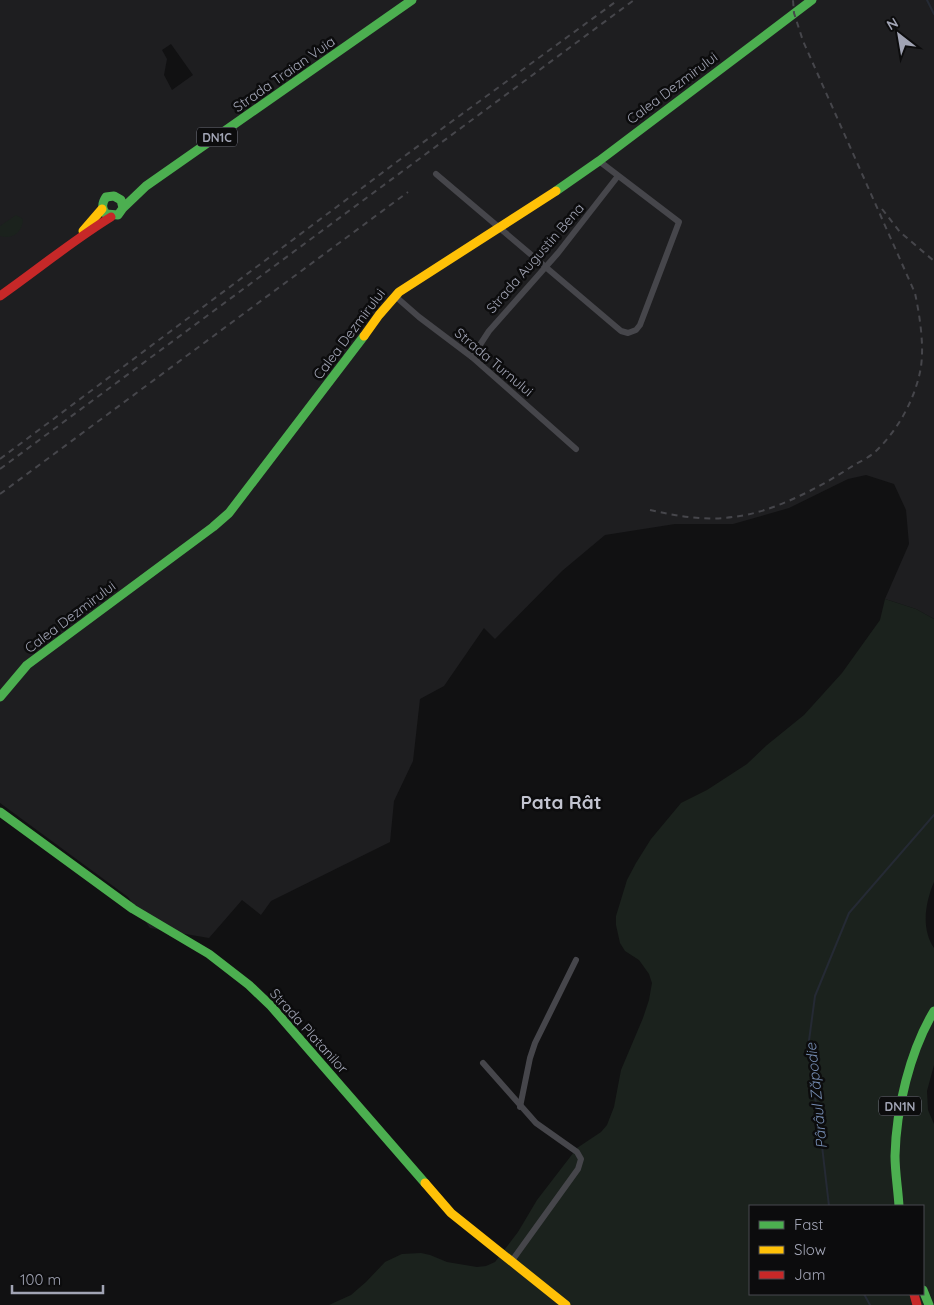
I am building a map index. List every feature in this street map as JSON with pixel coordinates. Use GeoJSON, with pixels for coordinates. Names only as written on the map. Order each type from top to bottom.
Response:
{"type":"FeatureCollection","features":[{"type":"Feature","properties":{"kind":"main road","name":"Strada Traian Vuia"},"geometry":{"type":"LineString","coordinates":[[0,296],[76,240],[111,217],[118,215],[146,186],[412,0]]}},
{"type":"Feature","properties":{"kind":"main road","name":"Calea Dezmirului"},"geometry":{"type":"LineString","coordinates":[[0,697],[27,665],[213,527],[229,513],[395,296],[406,287],[501,228],[599,161],[812,0]]}},
{"type":"Feature","properties":{"kind":"main road","name":"Strada Traian Vuia"},"geometry":{"type":"LineString","coordinates":[[76,240],[102,209],[102,204],[106,197],[118,197],[146,186]]}},
{"type":"Feature","properties":{"kind":"main road"},"geometry":{"type":"LineString","coordinates":[[118,197],[123,204],[123,208]]}},
{"type":"Feature","properties":{"kind":"main road"},"geometry":{"type":"LineString","coordinates":[[102,209],[111,217]]}},
{"type":"Feature","properties":{"kind":"main road","name":"Strada Platanilor"},"geometry":{"type":"LineString","coordinates":[[0,812],[108,892],[209,954],[249,985],[271,1006],[451,1213],[566,1305]]}},
{"type":"Feature","properties":{"kind":"main road","name":"DN1N"},"geometry":{"type":"LineString","coordinates":[[899,1205],[895,1157],[898,1117],[908,1073],[928,1021],[934,1011]]}},
{"type":"Feature","properties":{"kind":"main road"},"geometry":{"type":"LineString","coordinates":[[924,1292],[929,1305]]}},
{"type":"Feature","properties":{"kind":"street"},"geometry":{"type":"LineString","coordinates":[[436,174],[621,331],[628,333],[636,330],[640,325],[679,222],[599,161]]}},
{"type":"Feature","properties":{"kind":"street","name":"Strada Augustin Bena"},"geometry":{"type":"LineString","coordinates":[[472,357],[490,331],[558,253],[618,176]]}},
{"type":"Feature","properties":{"kind":"street","name":"Strada Turnului"},"geometry":{"type":"LineString","coordinates":[[395,296],[419,317],[472,357],[576,449]]}},
{"type":"Feature","properties":{"kind":"street"},"geometry":{"type":"LineString","coordinates":[[520,1107],[535,1043],[576,960]]}},
{"type":"Feature","properties":{"kind":"street"},"geometry":{"type":"LineString","coordinates":[[483,1063],[520,1107],[544,1130],[577,1152],[581,1162],[511,1262]]}},
{"type":"Feature","properties":{"kind":"shaded area"},"geometry":{"type":"Polygon","coordinates":[[[0,0],[934,0],[934,619],[916,609],[885,599],[909,544],[906,510],[894,484],[866,475],[848,479],[789,508],[733,524],[675,524],[605,535],[562,571],[495,639],[484,628],[444,686],[420,699],[413,761],[394,801],[390,842],[271,901],[261,915],[242,900],[209,938],[150,928],[128,897],[0,803],[0,0]],[[171,44],[162,50],[167,59],[164,75],[172,90],[193,75],[171,44]]]}},
{"type":"Feature","properties":{"kind":"shaded area"},"geometry":{"type":"Polygon","coordinates":[[[16,215],[23,219],[23,224],[19,231],[13,236],[0,236],[0,226],[16,215]]]}},
{"type":"Feature","properties":{"kind":"shaded area"},"geometry":{"type":"Polygon","coordinates":[[[885,599],[916,609],[934,619],[934,882],[928,899],[926,924],[927,933],[934,948],[934,1065],[927,1091],[928,1110],[934,1124],[934,1305],[329,1305],[351,1295],[385,1262],[402,1254],[421,1253],[447,1262],[477,1267],[495,1262],[518,1232],[537,1200],[577,1148],[601,1132],[607,1125],[614,1107],[621,1070],[643,1018],[652,983],[649,974],[639,960],[625,951],[620,943],[616,916],[627,880],[651,839],[681,803],[707,790],[747,764],[804,715],[842,673],[880,620],[885,599]]]}},
{"type":"Feature","properties":{"kind":"waterway","name":"Pârâul Zăpodie"},"geometry":{"type":"LineString","coordinates":[[927,0],[934,14]]}},
{"type":"Feature","properties":{"kind":"waterway","name":"Pârâul Zăpodie"},"geometry":{"type":"LineString","coordinates":[[829,1205],[808,1048],[815,996],[849,913],[934,815]]}},
{"type":"Feature","properties":{"kind":"waterway","name":"Pârâul Zăpodie"},"geometry":{"type":"LineString","coordinates":[[865,1295],[870,1305]]}},
{"type":"Feature","properties":{"kind":"railway"},"geometry":{"type":"LineString","coordinates":[[0,459],[410,152],[618,0]]}},
{"type":"Feature","properties":{"kind":"railway"},"geometry":{"type":"LineString","coordinates":[[0,469],[634,0]]}},
{"type":"Feature","properties":{"kind":"railway"},"geometry":{"type":"LineString","coordinates":[[650,510],[691,517],[723,518],[748,515],[796,498],[827,482],[876,451],[898,425],[914,394],[920,372],[922,343],[915,293],[803,41],[794,13],[793,0]]}},
{"type":"Feature","properties":{"kind":"railway"},"geometry":{"type":"LineString","coordinates":[[0,494],[408,192]]}},
{"type":"Feature","properties":{"kind":"railway"},"geometry":{"type":"LineString","coordinates":[[882,209],[900,232],[934,261]]}},
{"type":"Feature","properties":{"kind":"traffic: fast"},"geometry":{"type":"LineString","coordinates":[[123,208],[121,200],[114,196],[106,197],[103,203],[103,210],[106,214],[118,215],[146,186],[412,0]]}},
{"type":"Feature","properties":{"kind":"traffic: fast"},"geometry":{"type":"LineString","coordinates":[[556,191],[599,161],[812,0]]}},
{"type":"Feature","properties":{"kind":"traffic: fast"},"geometry":{"type":"LineString","coordinates":[[0,697],[27,665],[213,527],[229,513],[364,336]]}},
{"type":"Feature","properties":{"kind":"traffic: fast"},"geometry":{"type":"LineString","coordinates":[[0,812],[133,909],[209,954],[249,985],[271,1006],[425,1183]]}},
{"type":"Feature","properties":{"kind":"traffic: fast"},"geometry":{"type":"LineString","coordinates":[[899,1205],[895,1156],[901,1100],[911,1062],[925,1027],[934,1011]]}},
{"type":"Feature","properties":{"kind":"traffic: fast"},"geometry":{"type":"LineString","coordinates":[[924,1292],[929,1305]]}},
{"type":"Feature","properties":{"kind":"traffic: slow"},"geometry":{"type":"LineString","coordinates":[[364,336],[399,292],[556,191]]}},
{"type":"Feature","properties":{"kind":"traffic: slow"},"geometry":{"type":"LineString","coordinates":[[83,231],[102,209]]}},
{"type":"Feature","properties":{"kind":"traffic: slow"},"geometry":{"type":"LineString","coordinates":[[425,1183],[451,1213],[566,1305]]}},
{"type":"Feature","properties":{"kind":"traffic: jam"},"geometry":{"type":"LineString","coordinates":[[0,296],[111,217]]}},
{"type":"Feature","properties":{"kind":"traffic: jam"},"geometry":{"type":"LineString","coordinates":[[914,1295],[917,1305]]}},
{"type":"Feature","properties":{"kind":"district","name":"Pata Rât"},"geometry":{"type":"Point","coordinates":[561,802]}}]}
